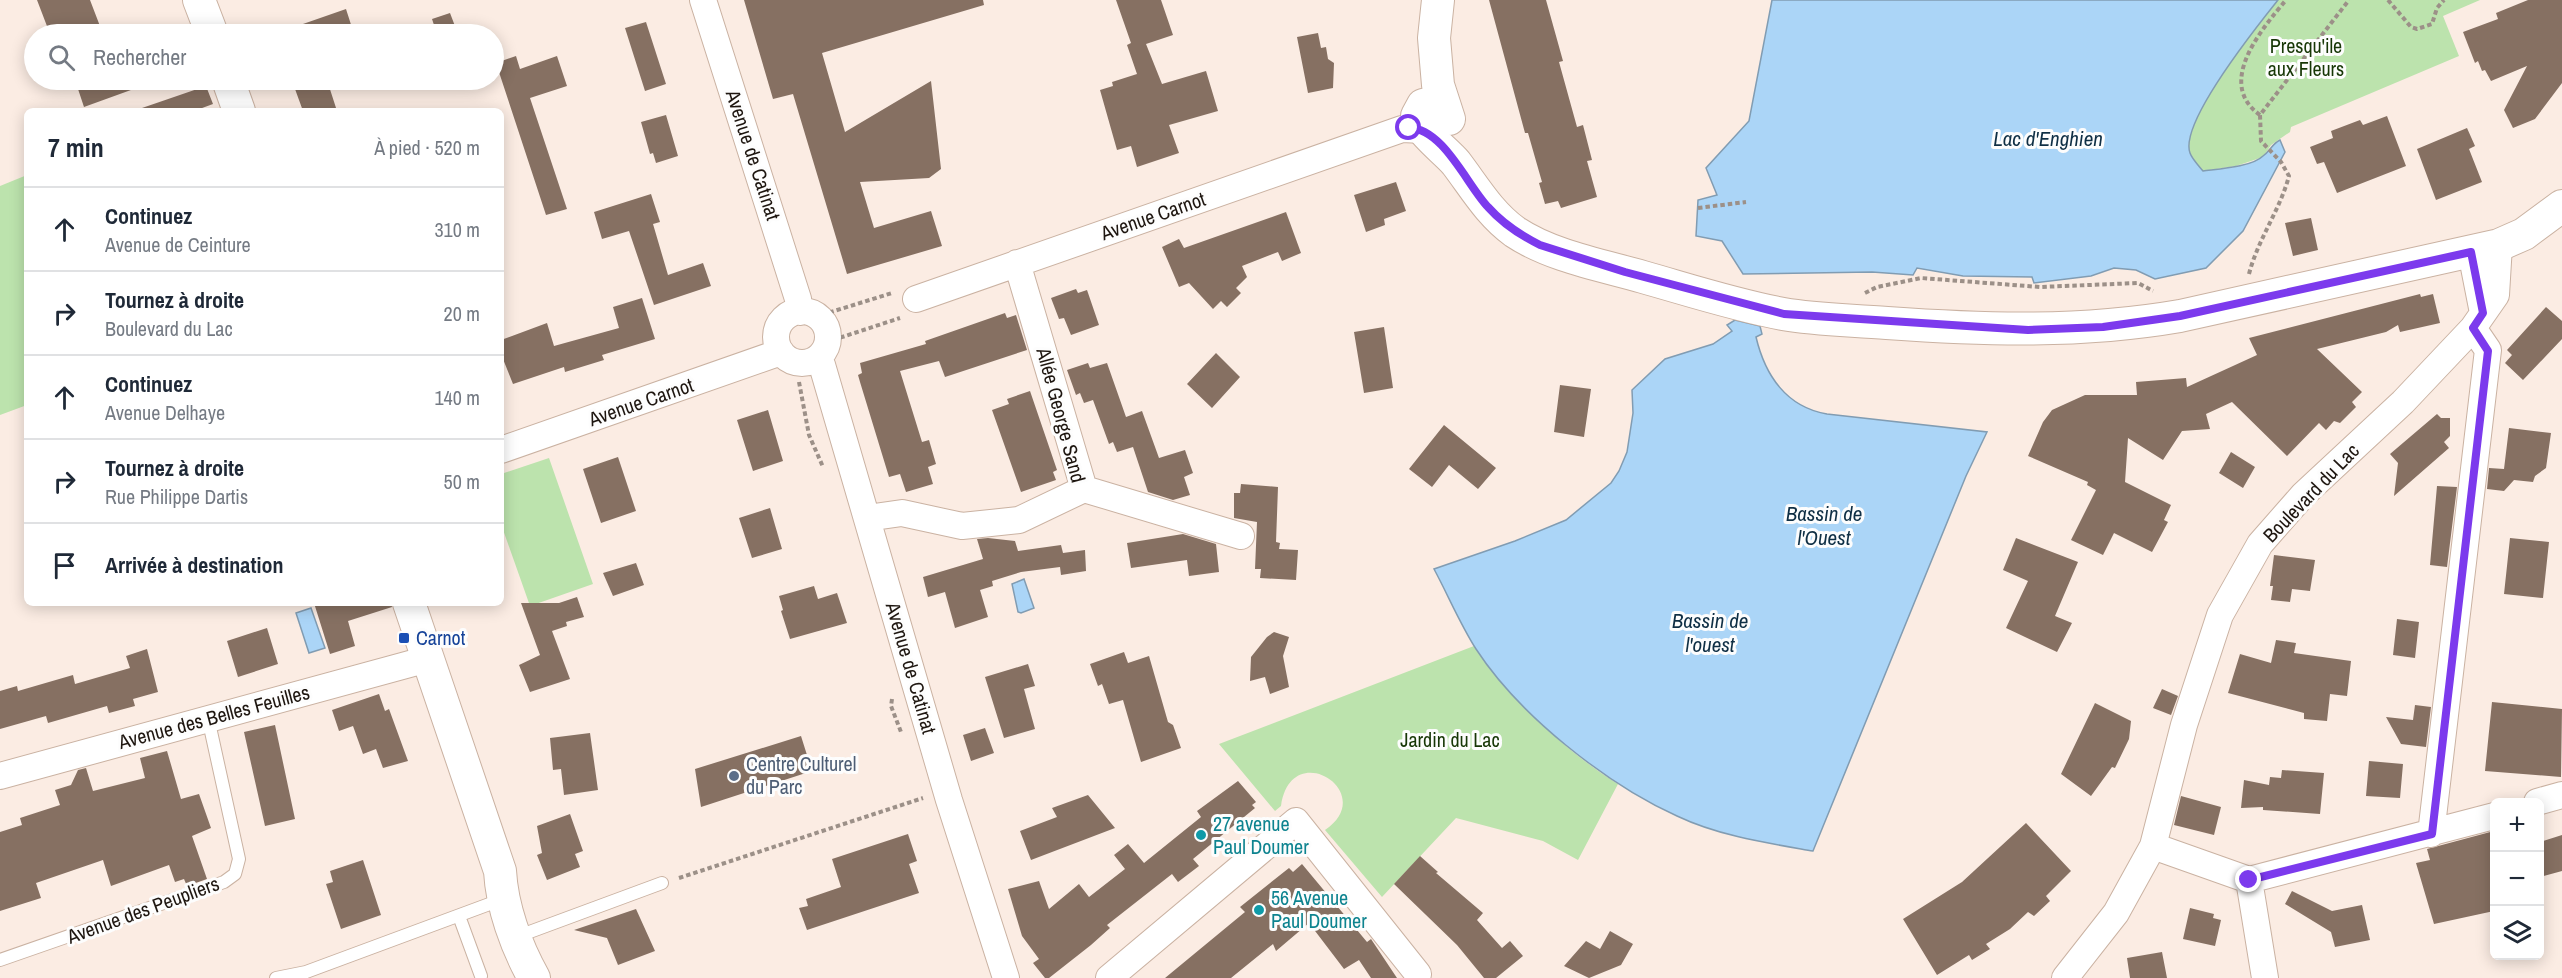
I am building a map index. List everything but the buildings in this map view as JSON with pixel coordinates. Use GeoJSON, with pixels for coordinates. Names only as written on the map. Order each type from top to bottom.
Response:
{"type":"FeatureCollection","features":[{"type":"Feature","properties":{"kind":"street","name":"Avenue de Catinat"},"geometry":{"type":"LineString","coordinates":[[704,0],[798,299],[817,333],[822,365],[946,789],[1006,978]]}},
{"type":"Feature","properties":{"kind":"street"},"geometry":{"type":"LineString","coordinates":[[1426,0],[1423,30],[1431,117],[1477,195],[1496,216],[1516,233],[1540,245],[1625,272],[1784,314],[1984,329],[2049,330],[2145,322],[2485,248],[2524,234],[2562,206]]}},
{"type":"Feature","properties":{"kind":"street"},"geometry":{"type":"LineString","coordinates":[[1431,117],[1438,85],[1435,54],[1438,0]]}},
{"type":"Feature","properties":{"kind":"street"},"geometry":{"type":"LineString","coordinates":[[232,90],[238,108]]}},
{"type":"Feature","properties":{"kind":"street","name":"Avenue Carnot"},"geometry":{"type":"LineString","coordinates":[[916,299],[1431,117]]}},
{"type":"Feature","properties":{"kind":"street"},"geometry":{"type":"LineString","coordinates":[[2432,834],[2488,351],[2478,320],[2485,248]]}},
{"type":"Feature","properties":{"kind":"street","name":"Allée George Sand"},"geometry":{"type":"LineString","coordinates":[[867,518],[902,513],[962,526],[1019,520],[1084,489],[1017,263]]}},
{"type":"Feature","properties":{"kind":"street","name":"Boulevard du Lac"},"geometry":{"type":"LineString","coordinates":[[2066,978],[2116,913],[2153,846],[2184,725],[2220,615],[2260,544],[2303,495],[2403,402],[2478,320]]}},
{"type":"Feature","properties":{"kind":"street"},"geometry":{"type":"LineString","coordinates":[[782,321],[817,333],[796,363],[782,352],[776,340],[777,330],[782,321]]}},
{"type":"Feature","properties":{"kind":"street","name":"Avenue Carnot"},"geometry":{"type":"LineString","coordinates":[[504,449],[782,352]]}},
{"type":"Feature","properties":{"kind":"street"},"geometry":{"type":"LineString","coordinates":[[1084,489],[1241,536]]}},
{"type":"Feature","properties":{"kind":"street"},"geometry":{"type":"LineString","coordinates":[[410,606],[502,885],[512,886],[522,935],[522,958],[534,978]]}},
{"type":"Feature","properties":{"kind":"street","name":"Avenue des Belles Feuilles"},"geometry":{"type":"LineString","coordinates":[[0,776],[428,659]]}},
{"type":"Feature","properties":{"kind":"street"},"geometry":{"type":"LineString","coordinates":[[2544,800],[2562,795]]}},
{"type":"Feature","properties":{"kind":"street"},"geometry":{"type":"LineString","coordinates":[[2153,846],[2249,880],[2490,817]]}},
{"type":"Feature","properties":{"kind":"street"},"geometry":{"type":"LineString","coordinates":[[1109,978],[1296,821],[1418,974]]}},
{"type":"Feature","properties":{"kind":"street"},"geometry":{"type":"LineString","coordinates":[[2249,880],[2265,978]]}},
{"type":"Feature","properties":{"kind":"street"},"geometry":{"type":"LineString","coordinates":[[522,935],[543,978]]}},
{"type":"Feature","properties":{"kind":"lane","name":"Avenue des Peupliers"},"geometry":{"type":"LineString","coordinates":[[0,960],[224,882],[235,874],[239,859],[208,718]]}},
{"type":"Feature","properties":{"kind":"lane"},"geometry":{"type":"LineString","coordinates":[[522,935],[663,883]]}},
{"type":"Feature","properties":{"kind":"lane"},"geometry":{"type":"LineString","coordinates":[[276,978],[306,972],[459,916],[502,885]]}},
{"type":"Feature","properties":{"kind":"lane"},"geometry":{"type":"LineString","coordinates":[[459,916],[481,976]]}},
{"type":"Feature","properties":{"kind":"lane"},"geometry":{"type":"LineString","coordinates":[[306,972],[320,978]]}},
{"type":"Feature","properties":{"kind":"path"},"geometry":{"type":"LineString","coordinates":[[2260,115],[2252,109],[2244,96],[2244,66],[2251,46],[2286,0]]}},
{"type":"Feature","properties":{"kind":"path"},"geometry":{"type":"LineString","coordinates":[[2254,299],[2248,276],[2252,260],[2282,203],[2289,176],[2281,162],[2261,141],[2260,115],[2349,0]]}},
{"type":"Feature","properties":{"kind":"path"},"geometry":{"type":"LineString","coordinates":[[2388,0],[2411,27],[2425,28],[2432,24],[2444,0]]}},
{"type":"Feature","properties":{"kind":"path"},"geometry":{"type":"LineString","coordinates":[[1698,208],[1746,202]]}},
{"type":"Feature","properties":{"kind":"path"},"geometry":{"type":"LineString","coordinates":[[1858,296],[1877,287],[1921,278],[2040,287],[2138,283],[2155,292]]}},
{"type":"Feature","properties":{"kind":"path"},"geometry":{"type":"LineString","coordinates":[[901,290],[916,299],[915,310],[910,315],[817,333],[831,312],[901,290]]}},
{"type":"Feature","properties":{"kind":"path"},"geometry":{"type":"LineString","coordinates":[[663,883],[946,789]]}},
{"type":"Feature","properties":{"kind":"green space","name":"Presqu'ile aux Fleurs"},"geometry":{"type":"Polygon","coordinates":[[[2278,0],[2480,0],[2443,16],[2459,56],[2291,127],[2290,132],[2271,145],[2263,157],[2236,166],[2203,171],[2190,153],[2190,139],[2196,120],[2222,74],[2278,0]]]}},
{"type":"Feature","properties":{"kind":"green space"},"geometry":{"type":"Polygon","coordinates":[[[24,176],[24,406],[0,415],[0,186],[24,176]]]}},
{"type":"Feature","properties":{"kind":"green space"},"geometry":{"type":"Polygon","coordinates":[[[549,458],[593,584],[530,606],[504,532],[504,473],[549,458]]]}},
{"type":"Feature","properties":{"kind":"green space","name":"Jardin du Lac"},"geometry":{"type":"Polygon","coordinates":[[[1474,646],[1505,685],[1540,722],[1578,756],[1618,784],[1578,860],[1543,841],[1456,818],[1382,897],[1325,830],[1339,815],[1343,801],[1338,788],[1327,778],[1314,773],[1300,775],[1288,785],[1281,806],[1275,811],[1219,744],[1474,646]]]}},
{"type":"Feature","properties":{"kind":"water","name":"Lac d'Enghien"},"geometry":{"type":"Polygon","coordinates":[[[1772,0],[2278,0],[2238,51],[2208,98],[2196,120],[2190,139],[2190,153],[2203,171],[2251,163],[2258,160],[2280,140],[2285,152],[2243,231],[2206,268],[2155,279],[2136,270],[2114,268],[2091,276],[2034,283],[2032,277],[1963,276],[1917,268],[1913,275],[1872,272],[1743,274],[1722,241],[1696,236],[1698,200],[1717,195],[1706,168],[1749,121],[1772,0]]]}},
{"type":"Feature","properties":{"kind":"water","name":"Bassin de l'Ouest"},"geometry":{"type":"Polygon","coordinates":[[[1735,320],[1760,326],[1762,334],[1756,337],[1765,364],[1772,376],[1789,397],[1813,410],[1827,414],[1987,432],[1966,476],[1813,851],[1744,838],[1693,823],[1622,786],[1594,766],[1540,722],[1494,674],[1459,620],[1434,569],[1515,541],[1566,520],[1611,483],[1627,452],[1633,413],[1632,390],[1665,359],[1713,344],[1732,331],[1727,325],[1735,320]]]}},
{"type":"Feature","properties":{"kind":"water"},"geometry":{"type":"Polygon","coordinates":[[[1024,579],[1034,608],[1021,613],[1018,612],[1012,584],[1024,579]]]}},
{"type":"Feature","properties":{"kind":"water"},"geometry":{"type":"Polygon","coordinates":[[[311,608],[325,648],[309,653],[296,613],[311,608]]]}},
{"type":"Feature","properties":{"kind":"place","name":"Carnot"},"geometry":{"type":"Point","coordinates":[404,638]}},
{"type":"Feature","properties":{"kind":"place","name":"Centre Culturel du Parc"},"geometry":{"type":"Point","coordinates":[734,776]}},
{"type":"Feature","properties":{"kind":"place","name":"27 avenue Paul Doumer"},"geometry":{"type":"Point","coordinates":[1201,835]}},
{"type":"Feature","properties":{"kind":"place","name":"56 Avenue Paul Doumer"},"geometry":{"type":"Point","coordinates":[1259,910]}},
{"type":"Feature","properties":{"kind":"route"},"geometry":{"type":"LineString","coordinates":[[1409,128],[1423,130],[1431,136],[1457,164],[1477,195],[1496,216],[1516,233],[1540,245],[1625,272],[1751,307],[1800,317],[1995,330],[2103,327],[2180,316],[2471,252],[2483,313],[2473,328],[2488,351],[2432,834],[2249,880]]}},
{"type":"Feature","properties":{"kind":"water label","name":"Bassin de l'ouest"},"geometry":{"type":"Point","coordinates":[1710,633]}}]}
